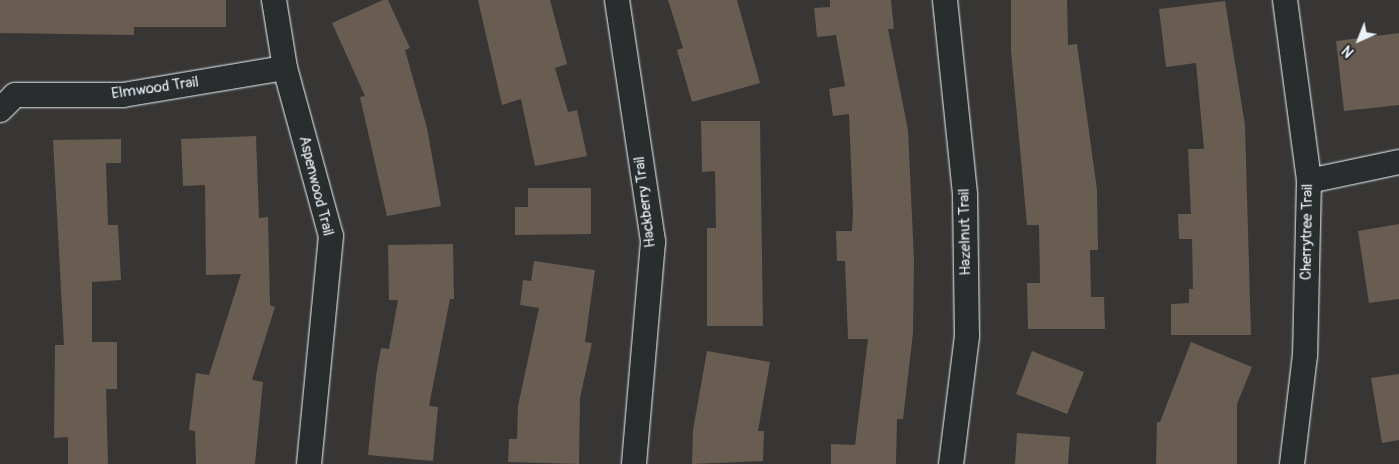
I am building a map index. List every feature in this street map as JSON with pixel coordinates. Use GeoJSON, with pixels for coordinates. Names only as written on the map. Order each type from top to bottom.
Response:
{"type":"FeatureCollection","features":[{"type":"Feature","properties":{"kind":"street","name":"Aspenwood Trail"},"geometry":{"type":"LineString","coordinates":[[274,0],[285,68],[330,236],[309,464]]}},
{"type":"Feature","properties":{"kind":"street","name":"Hackberry Trail"},"geometry":{"type":"LineString","coordinates":[[617,0],[653,242],[634,464]]}},
{"type":"Feature","properties":{"kind":"street","name":"Hazelnut Trail"},"geometry":{"type":"LineString","coordinates":[[945,0],[965,195],[967,336],[951,464]]}},
{"type":"Feature","properties":{"kind":"street","name":"Cherrytree Trail"},"geometry":{"type":"LineString","coordinates":[[1285,0],[1309,181],[1305,355],[1292,464]]}},
{"type":"Feature","properties":{"kind":"street","name":"Elmwood Trail"},"geometry":{"type":"LineString","coordinates":[[0,110],[15,96],[123,95],[285,68]]}},
{"type":"Feature","properties":{"kind":"street"},"geometry":{"type":"LineString","coordinates":[[1309,181],[1399,162]]}},
{"type":"Feature","properties":{"kind":"building"},"geometry":{"type":"Polygon","coordinates":[[[0,0],[226,0],[226,27],[134,27],[134,35],[0,33],[0,0]]]}},
{"type":"Feature","properties":{"kind":"building"},"geometry":{"type":"Polygon","coordinates":[[[383,0],[388,0],[410,48],[405,50],[427,128],[441,206],[387,216],[360,97],[365,96],[332,23],[383,0]]]}},
{"type":"Feature","properties":{"kind":"building"},"geometry":{"type":"Polygon","coordinates":[[[478,0],[550,0],[567,64],[555,68],[568,112],[577,110],[587,156],[535,166],[521,99],[502,105],[478,0]]]}},
{"type":"Feature","properties":{"kind":"building"},"geometry":{"type":"Polygon","coordinates":[[[668,0],[737,0],[760,83],[692,102],[677,50],[683,48],[668,0]]]}},
{"type":"Feature","properties":{"kind":"building"},"geometry":{"type":"Polygon","coordinates":[[[830,0],[891,0],[894,29],[888,29],[908,130],[914,260],[913,333],[903,419],[897,419],[896,464],[831,464],[831,444],[855,445],[868,339],[848,339],[845,261],[837,261],[836,231],[852,231],[853,213],[849,114],[833,116],[829,89],[845,86],[836,35],[817,37],[814,8],[830,7],[830,0]]]}},
{"type":"Feature","properties":{"kind":"building"},"geometry":{"type":"Polygon","coordinates":[[[1011,0],[1067,0],[1068,45],[1077,44],[1097,190],[1098,250],[1090,250],[1091,297],[1104,297],[1105,329],[1028,329],[1027,283],[1040,283],[1039,225],[1027,225],[1011,51],[1011,0]]]}},
{"type":"Feature","properties":{"kind":"building"},"geometry":{"type":"Polygon","coordinates":[[[1225,1],[1245,125],[1251,335],[1171,335],[1171,304],[1189,303],[1189,289],[1193,289],[1192,239],[1179,239],[1178,214],[1191,214],[1188,149],[1204,149],[1196,63],[1166,67],[1159,9],[1225,1]]]}},
{"type":"Feature","properties":{"kind":"building"},"geometry":{"type":"Polygon","coordinates":[[[1399,33],[1399,105],[1344,111],[1336,41],[1399,33]]]}},
{"type":"Feature","properties":{"kind":"building"},"geometry":{"type":"Polygon","coordinates":[[[701,121],[760,121],[763,326],[707,326],[707,228],[716,228],[715,171],[702,172],[701,121]]]}},
{"type":"Feature","properties":{"kind":"building"},"geometry":{"type":"Polygon","coordinates":[[[256,136],[259,218],[268,217],[270,305],[275,307],[252,380],[263,382],[255,464],[196,464],[195,431],[189,430],[196,373],[209,375],[241,274],[206,275],[205,185],[183,186],[181,139],[256,136]]]}},
{"type":"Feature","properties":{"kind":"building"},"geometry":{"type":"Polygon","coordinates":[[[121,139],[121,163],[106,163],[108,225],[118,225],[121,280],[92,282],[92,342],[117,342],[117,389],[106,389],[108,464],[68,464],[68,437],[54,438],[55,345],[64,345],[53,140],[121,139]]]}},
{"type":"Feature","properties":{"kind":"building"},"geometry":{"type":"Polygon","coordinates":[[[528,188],[591,188],[591,234],[515,235],[515,207],[528,207],[528,188]]]}},
{"type":"Feature","properties":{"kind":"building"},"geometry":{"type":"Polygon","coordinates":[[[1399,224],[1399,299],[1369,303],[1358,231],[1399,224]]]}},
{"type":"Feature","properties":{"kind":"building"},"geometry":{"type":"Polygon","coordinates":[[[453,244],[454,299],[450,299],[429,406],[438,407],[433,461],[368,455],[376,376],[381,348],[389,349],[398,300],[389,300],[388,245],[453,244]]]}},
{"type":"Feature","properties":{"kind":"building"},"geometry":{"type":"Polygon","coordinates":[[[534,261],[595,270],[585,342],[592,343],[580,398],[579,464],[508,462],[509,439],[517,439],[518,406],[539,308],[520,305],[523,280],[531,281],[534,261]]]}},
{"type":"Feature","properties":{"kind":"building"},"geometry":{"type":"Polygon","coordinates":[[[1191,342],[1252,367],[1237,404],[1237,464],[1156,464],[1157,422],[1160,422],[1191,342]]]}},
{"type":"Feature","properties":{"kind":"building"},"geometry":{"type":"Polygon","coordinates":[[[707,351],[770,362],[758,431],[764,431],[763,461],[692,464],[693,430],[707,351]]]}},
{"type":"Feature","properties":{"kind":"building"},"geometry":{"type":"Polygon","coordinates":[[[1032,351],[1084,372],[1067,414],[1016,394],[1032,351]]]}},
{"type":"Feature","properties":{"kind":"building"},"geometry":{"type":"Polygon","coordinates":[[[1399,374],[1399,440],[1382,443],[1371,378],[1399,374]]]}},
{"type":"Feature","properties":{"kind":"building"},"geometry":{"type":"Polygon","coordinates":[[[1017,433],[1070,437],[1068,464],[1015,464],[1017,433]]]}}]}
